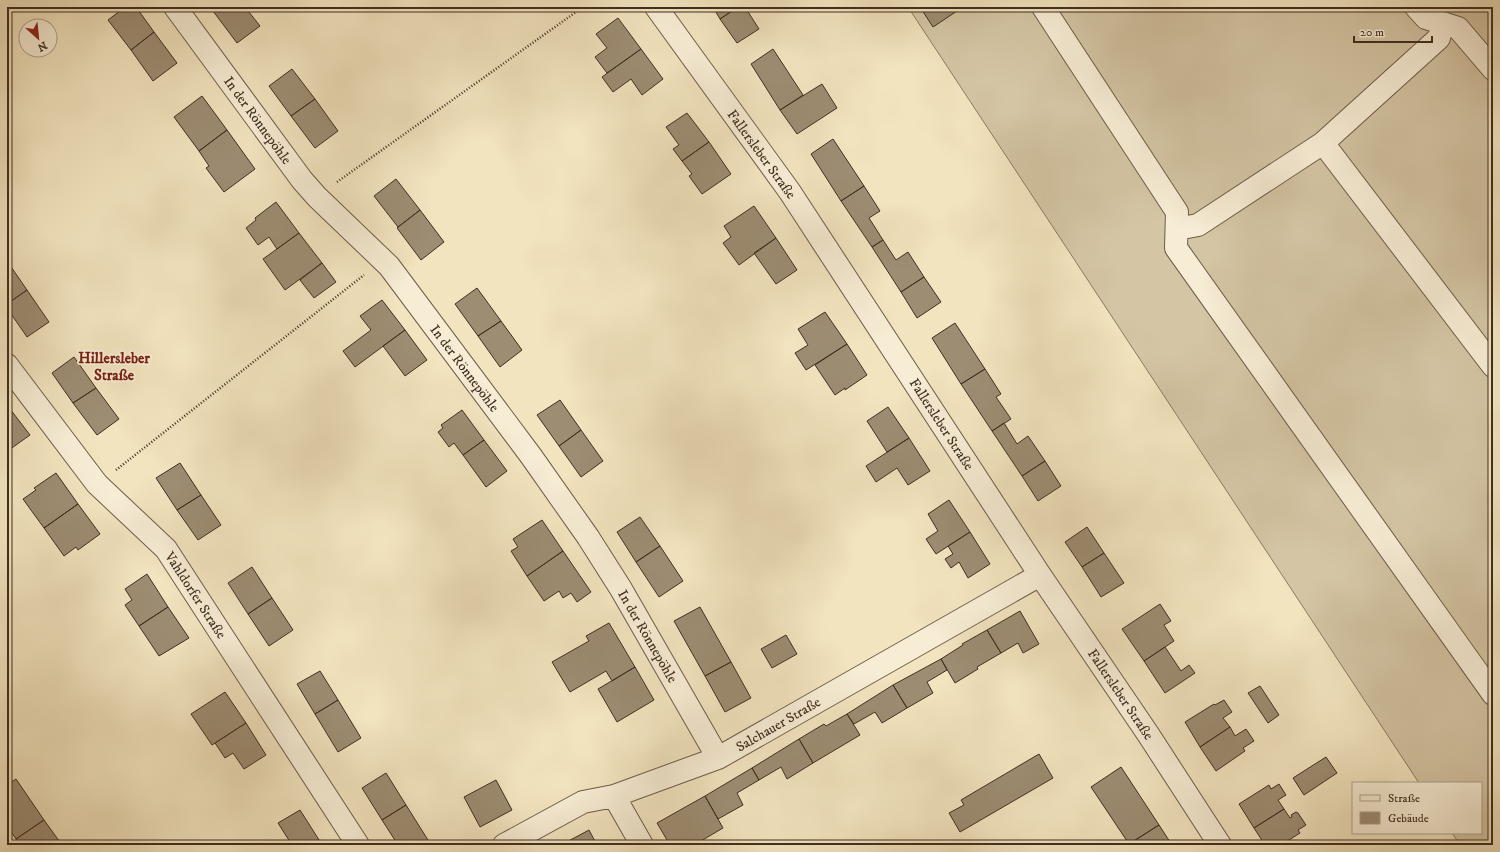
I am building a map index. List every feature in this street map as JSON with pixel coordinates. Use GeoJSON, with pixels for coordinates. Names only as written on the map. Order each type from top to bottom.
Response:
{"type":"FeatureCollection","features":[{"type":"Feature","properties":{"kind":"street","name":"In der Rönnepöhle"},"geometry":{"type":"LineString","coordinates":[[175,7],[302,180],[317,197],[390,266],[530,456],[588,537],[622,589],[718,758]]}},
{"type":"Feature","properties":{"kind":"street","name":"Fallersleber Straße"},"geometry":{"type":"LineString","coordinates":[[656,7],[790,192],[1040,574],[1148,734],[1220,845]]}},
{"type":"Feature","properties":{"kind":"street"},"geometry":{"type":"LineString","coordinates":[[1043,7],[1177,212],[1176,248],[1493,694]]}},
{"type":"Feature","properties":{"kind":"street"},"geometry":{"type":"LineString","coordinates":[[1416,7],[1426,18],[1458,28],[1493,69]]}},
{"type":"Feature","properties":{"kind":"street"},"geometry":{"type":"LineString","coordinates":[[1177,229],[1198,225],[1323,143],[1439,38],[1443,23]]}},
{"type":"Feature","properties":{"kind":"street"},"geometry":{"type":"LineString","coordinates":[[1323,143],[1493,366]]}},
{"type":"Feature","properties":{"kind":"street","name":"Vahldorfer Straße"},"geometry":{"type":"LineString","coordinates":[[7,365],[97,484],[166,549],[358,845]]}},
{"type":"Feature","properties":{"kind":"street","name":"Salchauer Straße"},"geometry":{"type":"LineString","coordinates":[[504,845],[583,802],[614,796],[718,758],[1040,574]]}},
{"type":"Feature","properties":{"kind":"street"},"geometry":{"type":"LineString","coordinates":[[614,796],[642,845]]}},
{"type":"Feature","properties":{"kind":"path"},"geometry":{"type":"LineString","coordinates":[[317,197],[583,7]]}},
{"type":"Feature","properties":{"kind":"path"},"geometry":{"type":"LineString","coordinates":[[97,484],[383,260]]}},
{"type":"Feature","properties":{"kind":"shaded area"},"geometry":{"type":"Polygon","coordinates":[[[908,7],[1493,7],[1493,845],[1460,845],[1453,834],[1482,834],[1482,782],[1418,782],[908,7]]]}},
{"type":"Feature","properties":{"kind":"building"},"geometry":{"type":"Polygon","coordinates":[[[125,7],[136,7],[154,32],[131,50],[108,20],[125,7]]]}},
{"type":"Feature","properties":{"kind":"building"},"geometry":{"type":"Polygon","coordinates":[[[210,7],[245,7],[260,26],[237,43],[210,7]]]}},
{"type":"Feature","properties":{"kind":"building"},"geometry":{"type":"Polygon","coordinates":[[[713,7],[738,7],[720,19],[713,7]]]}},
{"type":"Feature","properties":{"kind":"building"},"geometry":{"type":"Polygon","coordinates":[[[738,7],[745,7],[759,29],[737,43],[720,19],[738,7]]]}},
{"type":"Feature","properties":{"kind":"building"},"geometry":{"type":"Polygon","coordinates":[[[920,7],[959,7],[960,9],[933,27],[920,7]]]}},
{"type":"Feature","properties":{"kind":"building"},"geometry":{"type":"Polygon","coordinates":[[[618,18],[641,49],[607,73],[595,57],[607,48],[596,34],[618,18]]]}},
{"type":"Feature","properties":{"kind":"building"},"geometry":{"type":"Polygon","coordinates":[[[154,32],[177,63],[153,81],[131,50],[154,32]]]}},
{"type":"Feature","properties":{"kind":"building"},"geometry":{"type":"Polygon","coordinates":[[[641,49],[663,79],[642,95],[631,79],[613,92],[602,77],[641,49]]]}},
{"type":"Feature","properties":{"kind":"building"},"geometry":{"type":"Polygon","coordinates":[[[773,49],[803,95],[780,110],[751,64],[773,49]]]}},
{"type":"Feature","properties":{"kind":"building"},"geometry":{"type":"Polygon","coordinates":[[[292,69],[315,99],[291,116],[269,86],[292,69]]]}},
{"type":"Feature","properties":{"kind":"building"},"geometry":{"type":"Polygon","coordinates":[[[822,84],[837,108],[797,134],[780,110],[822,84]]]}},
{"type":"Feature","properties":{"kind":"building"},"geometry":{"type":"Polygon","coordinates":[[[202,96],[227,130],[199,151],[174,117],[202,96]]]}},
{"type":"Feature","properties":{"kind":"building"},"geometry":{"type":"Polygon","coordinates":[[[315,99],[338,131],[315,148],[291,116],[315,99]]]}},
{"type":"Feature","properties":{"kind":"building"},"geometry":{"type":"Polygon","coordinates":[[[687,113],[709,142],[682,161],[673,149],[679,145],[666,127],[687,113]]]}},
{"type":"Feature","properties":{"kind":"building"},"geometry":{"type":"Polygon","coordinates":[[[227,130],[255,169],[224,192],[206,168],[209,166],[199,151],[227,130]]]}},
{"type":"Feature","properties":{"kind":"building"},"geometry":{"type":"Polygon","coordinates":[[[833,139],[864,186],[841,201],[811,154],[833,139]]]}},
{"type":"Feature","properties":{"kind":"building"},"geometry":{"type":"Polygon","coordinates":[[[709,142],[731,174],[702,194],[689,176],[692,174],[682,161],[709,142]]]}},
{"type":"Feature","properties":{"kind":"building"},"geometry":{"type":"Polygon","coordinates":[[[396,179],[420,210],[398,227],[374,196],[396,179]]]}},
{"type":"Feature","properties":{"kind":"building"},"geometry":{"type":"Polygon","coordinates":[[[864,186],[880,211],[869,218],[883,240],[872,247],[841,201],[864,186]]]}},
{"type":"Feature","properties":{"kind":"building"},"geometry":{"type":"Polygon","coordinates":[[[276,202],[299,233],[277,249],[269,237],[258,245],[246,228],[256,220],[255,218],[276,202]]]}},
{"type":"Feature","properties":{"kind":"building"},"geometry":{"type":"Polygon","coordinates":[[[754,206],[776,238],[739,265],[723,243],[731,237],[724,226],[754,206]]]}},
{"type":"Feature","properties":{"kind":"building"},"geometry":{"type":"Polygon","coordinates":[[[420,210],[444,242],[421,260],[397,228],[420,210]]]}},
{"type":"Feature","properties":{"kind":"building"},"geometry":{"type":"Polygon","coordinates":[[[299,233],[322,263],[285,290],[263,259],[299,233]]]}},
{"type":"Feature","properties":{"kind":"building"},"geometry":{"type":"Polygon","coordinates":[[[776,238],[797,270],[776,284],[754,253],[776,238]]]}},
{"type":"Feature","properties":{"kind":"building"},"geometry":{"type":"Polygon","coordinates":[[[883,240],[896,260],[908,252],[924,277],[901,292],[872,247],[883,240]]]}},
{"type":"Feature","properties":{"kind":"building"},"geometry":{"type":"Polygon","coordinates":[[[7,261],[27,290],[7,304],[7,261]]]}},
{"type":"Feature","properties":{"kind":"building"},"geometry":{"type":"Polygon","coordinates":[[[322,263],[336,282],[314,298],[300,280],[322,263]]]}},
{"type":"Feature","properties":{"kind":"building"},"geometry":{"type":"Polygon","coordinates":[[[924,277],[941,302],[917,318],[901,292],[924,277]]]}},
{"type":"Feature","properties":{"kind":"building"},"geometry":{"type":"Polygon","coordinates":[[[477,288],[501,321],[478,336],[455,304],[477,288]]]}},
{"type":"Feature","properties":{"kind":"building"},"geometry":{"type":"Polygon","coordinates":[[[27,290],[49,322],[27,337],[7,308],[7,304],[27,290]]]}},
{"type":"Feature","properties":{"kind":"building"},"geometry":{"type":"Polygon","coordinates":[[[382,300],[405,330],[355,367],[343,351],[371,330],[360,316],[382,300]]]}},
{"type":"Feature","properties":{"kind":"building"},"geometry":{"type":"Polygon","coordinates":[[[825,312],[847,344],[806,370],[795,353],[808,345],[798,329],[825,312]]]}},
{"type":"Feature","properties":{"kind":"building"},"geometry":{"type":"Polygon","coordinates":[[[501,321],[522,350],[500,367],[478,336],[501,321]]]}},
{"type":"Feature","properties":{"kind":"building"},"geometry":{"type":"Polygon","coordinates":[[[955,323],[985,369],[961,384],[932,338],[955,323]]]}},
{"type":"Feature","properties":{"kind":"building"},"geometry":{"type":"Polygon","coordinates":[[[405,330],[427,360],[405,376],[383,346],[405,330]]]}},
{"type":"Feature","properties":{"kind":"building"},"geometry":{"type":"Polygon","coordinates":[[[847,344],[867,375],[835,395],[815,365],[847,344]]]}},
{"type":"Feature","properties":{"kind":"building"},"geometry":{"type":"Polygon","coordinates":[[[74,357],[96,388],[73,403],[52,373],[74,357]]]}},
{"type":"Feature","properties":{"kind":"building"},"geometry":{"type":"Polygon","coordinates":[[[985,369],[1001,394],[996,397],[1011,419],[992,431],[961,384],[985,369]]]}},
{"type":"Feature","properties":{"kind":"building"},"geometry":{"type":"Polygon","coordinates":[[[96,388],[119,419],[97,435],[73,403],[96,388]]]}},
{"type":"Feature","properties":{"kind":"building"},"geometry":{"type":"Polygon","coordinates":[[[560,400],[581,430],[559,446],[537,415],[560,400]]]}},
{"type":"Feature","properties":{"kind":"building"},"geometry":{"type":"Polygon","coordinates":[[[7,405],[30,435],[9,450],[7,448],[7,405]]]}},
{"type":"Feature","properties":{"kind":"building"},"geometry":{"type":"Polygon","coordinates":[[[888,407],[909,438],[887,452],[867,421],[888,407]]]}},
{"type":"Feature","properties":{"kind":"building"},"geometry":{"type":"Polygon","coordinates":[[[462,410],[484,440],[463,455],[454,443],[449,447],[438,432],[443,428],[441,425],[462,410]]]}},
{"type":"Feature","properties":{"kind":"building"},"geometry":{"type":"Polygon","coordinates":[[[1004,423],[1017,444],[1028,436],[1045,461],[1022,476],[992,431],[1004,423]]]}},
{"type":"Feature","properties":{"kind":"building"},"geometry":{"type":"Polygon","coordinates":[[[581,430],[603,461],[581,477],[559,446],[581,430]]]}},
{"type":"Feature","properties":{"kind":"building"},"geometry":{"type":"Polygon","coordinates":[[[909,438],[930,471],[908,485],[897,468],[876,482],[866,466],[909,438]]]}},
{"type":"Feature","properties":{"kind":"building"},"geometry":{"type":"Polygon","coordinates":[[[484,440],[507,471],[486,487],[463,455],[484,440]]]}},
{"type":"Feature","properties":{"kind":"building"},"geometry":{"type":"Polygon","coordinates":[[[1045,461],[1061,486],[1038,501],[1022,476],[1045,461]]]}},
{"type":"Feature","properties":{"kind":"building"},"geometry":{"type":"Polygon","coordinates":[[[180,463],[201,495],[177,510],[156,478],[180,463]]]}},
{"type":"Feature","properties":{"kind":"building"},"geometry":{"type":"Polygon","coordinates":[[[56,473],[78,504],[44,528],[23,499],[36,490],[34,488],[56,473]]]}},
{"type":"Feature","properties":{"kind":"building"},"geometry":{"type":"Polygon","coordinates":[[[201,495],[221,525],[198,540],[177,510],[201,495]]]}},
{"type":"Feature","properties":{"kind":"building"},"geometry":{"type":"Polygon","coordinates":[[[949,500],[970,532],[936,554],[926,539],[938,531],[928,514],[949,500]]]}},
{"type":"Feature","properties":{"kind":"building"},"geometry":{"type":"Polygon","coordinates":[[[78,504],[100,534],[78,550],[76,547],[64,556],[44,528],[78,504]]]}},
{"type":"Feature","properties":{"kind":"building"},"geometry":{"type":"Polygon","coordinates":[[[640,517],[660,546],[636,562],[617,532],[640,517]]]}},
{"type":"Feature","properties":{"kind":"building"},"geometry":{"type":"Polygon","coordinates":[[[542,520],[563,551],[527,576],[511,551],[518,547],[513,539],[542,520]]]}},
{"type":"Feature","properties":{"kind":"building"},"geometry":{"type":"Polygon","coordinates":[[[1087,527],[1104,553],[1082,567],[1065,542],[1087,527]]]}},
{"type":"Feature","properties":{"kind":"building"},"geometry":{"type":"Polygon","coordinates":[[[970,532],[990,564],[968,578],[959,562],[951,568],[945,559],[953,554],[948,546],[970,532]]]}},
{"type":"Feature","properties":{"kind":"building"},"geometry":{"type":"Polygon","coordinates":[[[660,546],[683,581],[659,597],[636,562],[660,546]]]}},
{"type":"Feature","properties":{"kind":"building"},"geometry":{"type":"Polygon","coordinates":[[[563,551],[591,592],[577,602],[571,593],[563,598],[559,591],[544,601],[527,576],[563,551]]]}},
{"type":"Feature","properties":{"kind":"building"},"geometry":{"type":"Polygon","coordinates":[[[1104,553],[1124,583],[1101,597],[1082,567],[1104,553]]]}},
{"type":"Feature","properties":{"kind":"building"},"geometry":{"type":"Polygon","coordinates":[[[252,567],[272,598],[248,614],[228,583],[252,567]]]}},
{"type":"Feature","properties":{"kind":"building"},"geometry":{"type":"Polygon","coordinates":[[[147,574],[168,607],[139,626],[125,605],[132,600],[125,589],[147,574]]]}},
{"type":"Feature","properties":{"kind":"building"},"geometry":{"type":"Polygon","coordinates":[[[272,598],[293,630],[269,646],[248,614],[272,598]]]}},
{"type":"Feature","properties":{"kind":"building"},"geometry":{"type":"Polygon","coordinates":[[[1160,604],[1171,621],[1164,625],[1174,641],[1144,661],[1122,629],[1160,604]]]}},
{"type":"Feature","properties":{"kind":"building"},"geometry":{"type":"Polygon","coordinates":[[[168,607],[189,638],[159,656],[139,626],[168,607]]]}},
{"type":"Feature","properties":{"kind":"building"},"geometry":{"type":"Polygon","coordinates":[[[700,607],[731,662],[705,676],[674,621],[700,607]]]}},
{"type":"Feature","properties":{"kind":"building"},"geometry":{"type":"Polygon","coordinates":[[[1020,611],[1039,644],[1023,653],[1018,643],[1001,653],[987,630],[1020,611]]]}},
{"type":"Feature","properties":{"kind":"building"},"geometry":{"type":"Polygon","coordinates":[[[609,623],[635,667],[612,681],[606,671],[570,692],[552,662],[589,641],[586,636],[609,623]]]}},
{"type":"Feature","properties":{"kind":"building"},"geometry":{"type":"Polygon","coordinates":[[[987,630],[1001,653],[977,667],[978,669],[955,683],[941,659],[963,645],[962,644],[987,630]]]}},
{"type":"Feature","properties":{"kind":"building"},"geometry":{"type":"Polygon","coordinates":[[[786,635],[797,654],[772,668],[761,649],[786,635]]]}},
{"type":"Feature","properties":{"kind":"building"},"geometry":{"type":"Polygon","coordinates":[[[1165,647],[1181,671],[1189,665],[1195,673],[1165,693],[1144,661],[1165,647]]]}},
{"type":"Feature","properties":{"kind":"building"},"geometry":{"type":"Polygon","coordinates":[[[941,659],[947,670],[927,682],[933,693],[907,708],[893,685],[941,659]]]}},
{"type":"Feature","properties":{"kind":"building"},"geometry":{"type":"Polygon","coordinates":[[[731,662],[751,698],[725,712],[705,676],[731,662]]]}},
{"type":"Feature","properties":{"kind":"building"},"geometry":{"type":"Polygon","coordinates":[[[635,667],[654,700],[617,722],[598,689],[635,667]]]}},
{"type":"Feature","properties":{"kind":"building"},"geometry":{"type":"Polygon","coordinates":[[[320,671],[338,700],[315,714],[297,684],[320,671]]]}},
{"type":"Feature","properties":{"kind":"building"},"geometry":{"type":"Polygon","coordinates":[[[893,685],[907,708],[882,723],[875,712],[854,724],[847,714],[893,685]]]}},
{"type":"Feature","properties":{"kind":"building"},"geometry":{"type":"Polygon","coordinates":[[[1260,686],[1279,715],[1268,723],[1248,693],[1260,686]]]}},
{"type":"Feature","properties":{"kind":"building"},"geometry":{"type":"Polygon","coordinates":[[[225,692],[246,723],[212,745],[191,714],[225,692]]]}},
{"type":"Feature","properties":{"kind":"building"},"geometry":{"type":"Polygon","coordinates":[[[338,700],[361,738],[338,752],[315,714],[338,700]]]}},
{"type":"Feature","properties":{"kind":"building"},"geometry":{"type":"Polygon","coordinates":[[[1224,700],[1232,712],[1223,718],[1230,727],[1200,747],[1185,722],[1214,704],[1215,705],[1224,700]]]}},
{"type":"Feature","properties":{"kind":"building"},"geometry":{"type":"Polygon","coordinates":[[[847,714],[860,735],[813,763],[799,739],[824,724],[826,726],[847,714]]]}},
{"type":"Feature","properties":{"kind":"building"},"geometry":{"type":"Polygon","coordinates":[[[246,723],[266,755],[244,769],[233,753],[225,758],[215,743],[246,723]]]}},
{"type":"Feature","properties":{"kind":"building"},"geometry":{"type":"Polygon","coordinates":[[[1230,727],[1235,736],[1246,729],[1254,741],[1243,748],[1245,751],[1216,771],[1200,747],[1230,727]]]}},
{"type":"Feature","properties":{"kind":"building"},"geometry":{"type":"Polygon","coordinates":[[[799,739],[813,763],[787,779],[781,767],[759,780],[752,768],[799,739]]]}},
{"type":"Feature","properties":{"kind":"building"},"geometry":{"type":"Polygon","coordinates":[[[1039,754],[1053,778],[960,832],[949,813],[964,805],[961,800],[1039,754]]]}},
{"type":"Feature","properties":{"kind":"building"},"geometry":{"type":"Polygon","coordinates":[[[1326,757],[1337,773],[1304,795],[1293,778],[1326,757]]]}},
{"type":"Feature","properties":{"kind":"building"},"geometry":{"type":"Polygon","coordinates":[[[1121,767],[1159,825],[1129,844],[1091,787],[1121,767]]]}},
{"type":"Feature","properties":{"kind":"building"},"geometry":{"type":"Polygon","coordinates":[[[752,768],[759,780],[737,793],[743,805],[718,819],[705,796],[752,768]]]}},
{"type":"Feature","properties":{"kind":"building"},"geometry":{"type":"Polygon","coordinates":[[[386,773],[406,805],[382,820],[362,788],[386,773]]]}},
{"type":"Feature","properties":{"kind":"building"},"geometry":{"type":"Polygon","coordinates":[[[16,779],[44,820],[16,839],[7,826],[7,785],[16,779]]]}},
{"type":"Feature","properties":{"kind":"building"},"geometry":{"type":"Polygon","coordinates":[[[496,780],[512,810],[480,827],[464,797],[496,780]]]}},
{"type":"Feature","properties":{"kind":"building"},"geometry":{"type":"Polygon","coordinates":[[[1279,784],[1286,795],[1278,800],[1284,809],[1254,828],[1239,804],[1269,785],[1271,789],[1279,784]]]}},
{"type":"Feature","properties":{"kind":"building"},"geometry":{"type":"Polygon","coordinates":[[[705,796],[723,828],[694,845],[670,845],[657,823],[705,796]]]}},
{"type":"Feature","properties":{"kind":"building"},"geometry":{"type":"Polygon","coordinates":[[[406,805],[428,840],[420,845],[398,845],[382,820],[406,805]]]}},
{"type":"Feature","properties":{"kind":"building"},"geometry":{"type":"Polygon","coordinates":[[[1284,809],[1290,818],[1292,817],[1291,815],[1296,812],[1298,813],[1306,825],[1298,830],[1300,833],[1281,845],[1265,845],[1254,828],[1284,809]]]}},
{"type":"Feature","properties":{"kind":"building"},"geometry":{"type":"Polygon","coordinates":[[[300,810],[321,843],[317,845],[292,845],[278,823],[300,810]]]}},
{"type":"Feature","properties":{"kind":"building"},"geometry":{"type":"Polygon","coordinates":[[[44,820],[62,845],[20,845],[16,839],[44,820]]]}},
{"type":"Feature","properties":{"kind":"building"},"geometry":{"type":"Polygon","coordinates":[[[1159,825],[1172,845],[1129,845],[1129,844],[1159,825]]]}},
{"type":"Feature","properties":{"kind":"building"},"geometry":{"type":"Polygon","coordinates":[[[589,830],[597,845],[561,845],[589,830]]]}},
{"type":"Feature","properties":{"kind":"district","name":"Hillersleber Straße"},"geometry":{"type":"Point","coordinates":[114,366]}}]}
